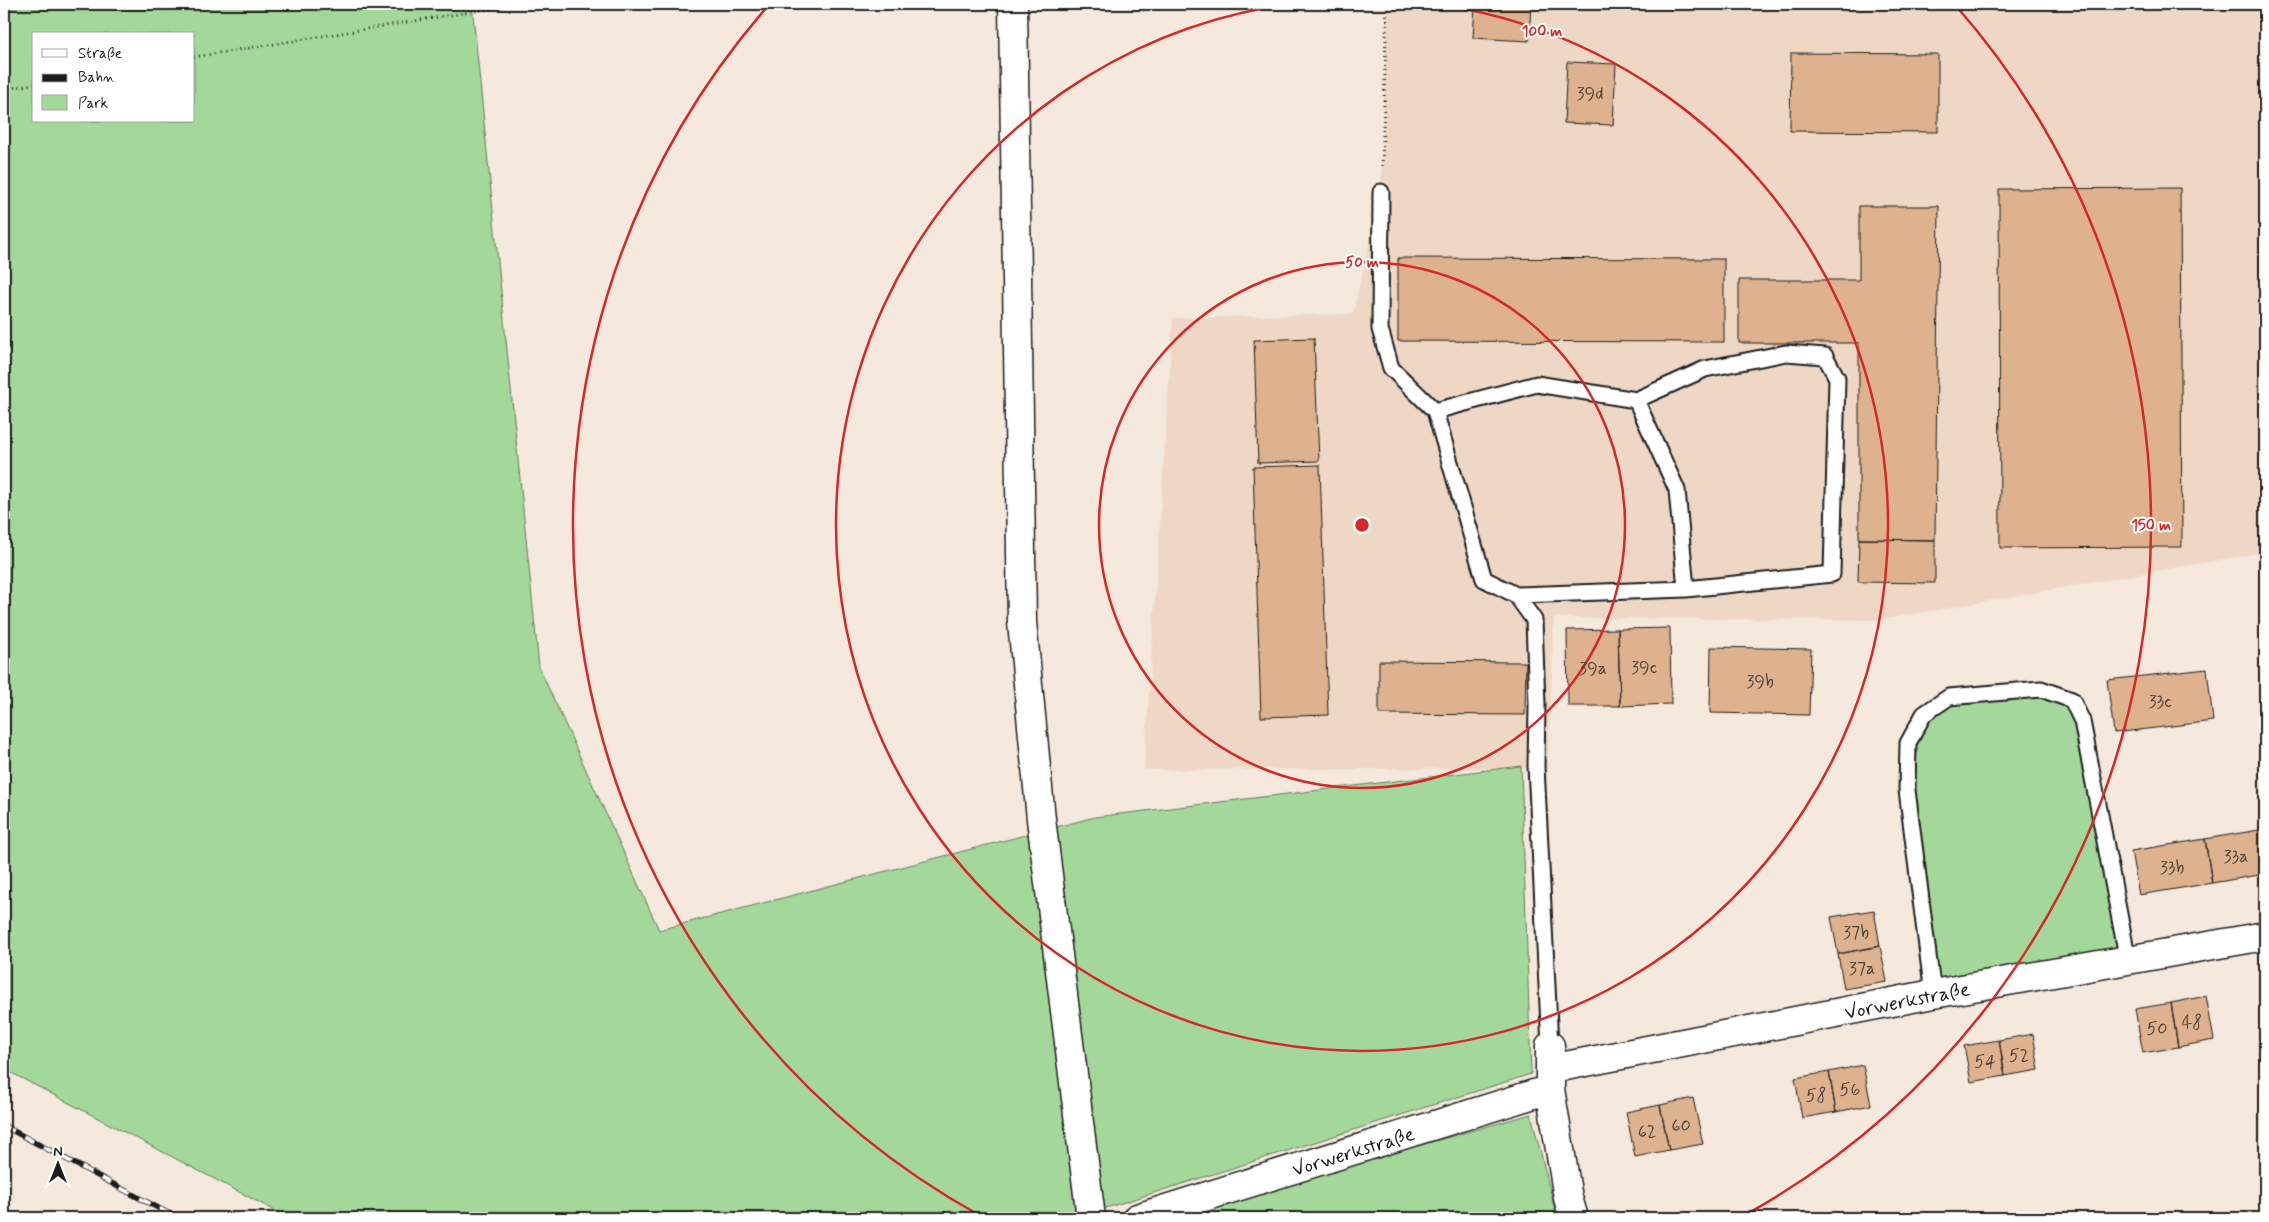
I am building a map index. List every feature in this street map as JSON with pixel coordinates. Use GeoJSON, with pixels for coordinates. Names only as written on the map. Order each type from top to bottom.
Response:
{"type":"FeatureCollection","features":[{"type":"Feature","properties":{"kind":"street"},"geometry":{"type":"LineString","coordinates":[[1013,4],[1021,406],[1022,622],[1041,819],[1091,1218]]}},
{"type":"Feature","properties":{"kind":"street","name":"Vorwerkstraße"},"geometry":{"type":"LineString","coordinates":[[1137,1218],[1550,1068],[1933,994],[2265,936]]}},
{"type":"Feature","properties":{"kind":"street"},"geometry":{"type":"LineString","coordinates":[[1550,1068],[1568,1198],[1574,1218]]}},
{"type":"Feature","properties":{"kind":"lane"},"geometry":{"type":"LineString","coordinates":[[1381,192],[1380,329],[1392,368],[1435,411],[1484,579],[1516,595],[1534,620],[1537,704],[1536,766],[1550,1068]]}},
{"type":"Feature","properties":{"kind":"lane"},"geometry":{"type":"LineString","coordinates":[[1435,411],[1537,384],[1636,400],[1705,369],[1786,353],[1824,356],[1837,378],[1832,574],[1686,588],[1516,595]]}},
{"type":"Feature","properties":{"kind":"lane"},"geometry":{"type":"LineString","coordinates":[[1636,400],[1677,490],[1686,588]]}},
{"type":"Feature","properties":{"kind":"lane"},"geometry":{"type":"LineString","coordinates":[[1933,994],[1907,790],[1908,743],[1924,714],[1949,697],[2041,689],[2072,700],[2082,721],[2128,961]]}},
{"type":"Feature","properties":{"kind":"path"},"geometry":{"type":"LineString","coordinates":[[195,57],[519,4]]}},
{"type":"Feature","properties":{"kind":"path"},"geometry":{"type":"LineString","coordinates":[[1381,192],[1387,4]]}},
{"type":"Feature","properties":{"kind":"path"},"geometry":{"type":"LineString","coordinates":[[4,89],[32,84]]}},
{"type":"Feature","properties":{"kind":"shaded area"},"geometry":{"type":"Polygon","coordinates":[[[1387,4],[2265,4],[2265,552],[1879,620],[1554,618],[1548,768],[1144,770],[1173,318],[1353,314],[1381,192],[1387,4]]]}},
{"type":"Feature","properties":{"kind":"green space"},"geometry":{"type":"Polygon","coordinates":[[[4,4],[472,4],[539,667],[659,930],[1095,817],[1521,766],[1531,1074],[1074,1218],[289,1218],[4,1069],[4,4]]]}},
{"type":"Feature","properties":{"kind":"green space"},"geometry":{"type":"Polygon","coordinates":[[[2041,689],[2072,700],[2128,961],[1933,994],[1908,743],[1949,697],[2041,689]]]}},
{"type":"Feature","properties":{"kind":"green space"},"geometry":{"type":"Polygon","coordinates":[[[1531,1114],[1557,1218],[1179,1218],[1297,1180],[1531,1114]]]}},
{"type":"Feature","properties":{"kind":"building"},"geometry":{"type":"Polygon","coordinates":[[[1475,4],[1531,4],[1529,41],[1473,38],[1475,4]]]}},
{"type":"Feature","properties":{"kind":"building"},"geometry":{"type":"Polygon","coordinates":[[[1791,53],[1938,54],[1938,132],[1790,131],[1791,53]]]}},
{"type":"Feature","properties":{"kind":"building"},"geometry":{"type":"Polygon","coordinates":[[[1567,62],[1616,64],[1613,125],[1564,123],[1567,62]]]}},
{"type":"Feature","properties":{"kind":"building"},"geometry":{"type":"Polygon","coordinates":[[[2180,188],[2182,547],[2000,548],[1999,189],[2180,188]]]}},
{"type":"Feature","properties":{"kind":"building"},"geometry":{"type":"Polygon","coordinates":[[[1859,206],[1939,206],[1935,540],[1859,539],[1859,343],[1739,343],[1739,280],[1859,280],[1859,206]]]}},
{"type":"Feature","properties":{"kind":"building"},"geometry":{"type":"Polygon","coordinates":[[[1398,258],[1724,259],[1724,342],[1398,341],[1398,258]]]}},
{"type":"Feature","properties":{"kind":"building"},"geometry":{"type":"Polygon","coordinates":[[[1314,338],[1319,461],[1258,463],[1254,340],[1314,338]]]}},
{"type":"Feature","properties":{"kind":"building"},"geometry":{"type":"Polygon","coordinates":[[[1320,465],[1328,715],[1261,717],[1253,467],[1320,465]]]}},
{"type":"Feature","properties":{"kind":"building"},"geometry":{"type":"Polygon","coordinates":[[[1859,539],[1935,540],[1935,583],[1858,582],[1859,539]]]}},
{"type":"Feature","properties":{"kind":"building"},"geometry":{"type":"Polygon","coordinates":[[[1670,628],[1671,704],[1620,706],[1618,629],[1670,628]]]}},
{"type":"Feature","properties":{"kind":"building"},"geometry":{"type":"Polygon","coordinates":[[[1618,629],[1620,706],[1568,706],[1567,630],[1618,629]]]}},
{"type":"Feature","properties":{"kind":"building"},"geometry":{"type":"Polygon","coordinates":[[[1711,647],[1811,649],[1809,715],[1710,713],[1711,647]]]}},
{"type":"Feature","properties":{"kind":"building"},"geometry":{"type":"Polygon","coordinates":[[[1379,661],[1526,662],[1525,715],[1379,714],[1379,661]]]}},
{"type":"Feature","properties":{"kind":"building"},"geometry":{"type":"Polygon","coordinates":[[[2207,669],[2213,721],[2114,733],[2107,680],[2207,669]]]}},
{"type":"Feature","properties":{"kind":"building"},"geometry":{"type":"Polygon","coordinates":[[[2265,829],[2265,874],[2212,883],[2205,839],[2265,829]]]}},
{"type":"Feature","properties":{"kind":"building"},"geometry":{"type":"Polygon","coordinates":[[[2205,839],[2212,883],[2139,895],[2131,851],[2205,839]]]}},
{"type":"Feature","properties":{"kind":"building"},"geometry":{"type":"Polygon","coordinates":[[[1874,910],[1880,946],[1838,954],[1831,917],[1874,910]]]}},
{"type":"Feature","properties":{"kind":"building"},"geometry":{"type":"Polygon","coordinates":[[[1880,946],[1887,982],[1844,989],[1838,954],[1880,946]]]}},
{"type":"Feature","properties":{"kind":"building"},"geometry":{"type":"Polygon","coordinates":[[[2206,996],[2214,1040],[2178,1047],[2171,1003],[2206,996]]]}},
{"type":"Feature","properties":{"kind":"building"},"geometry":{"type":"Polygon","coordinates":[[[2171,1003],[2178,1047],[2143,1053],[2135,1009],[2171,1003]]]}},
{"type":"Feature","properties":{"kind":"building"},"geometry":{"type":"Polygon","coordinates":[[[2033,1034],[2039,1070],[2005,1076],[1999,1040],[2033,1034]]]}},
{"type":"Feature","properties":{"kind":"building"},"geometry":{"type":"Polygon","coordinates":[[[1999,1040],[2005,1076],[1971,1082],[1964,1046],[1999,1040]]]}},
{"type":"Feature","properties":{"kind":"building"},"geometry":{"type":"Polygon","coordinates":[[[1863,1065],[1871,1105],[1836,1112],[1829,1072],[1863,1065]]]}},
{"type":"Feature","properties":{"kind":"building"},"geometry":{"type":"Polygon","coordinates":[[[1829,1072],[1836,1112],[1802,1118],[1795,1078],[1829,1072]]]}},
{"type":"Feature","properties":{"kind":"building"},"geometry":{"type":"Polygon","coordinates":[[[1693,1098],[1703,1144],[1669,1150],[1660,1105],[1693,1098]]]}},
{"type":"Feature","properties":{"kind":"building"},"geometry":{"type":"Polygon","coordinates":[[[1660,1105],[1669,1150],[1635,1157],[1626,1112],[1660,1105]]]}},
{"type":"Feature","properties":{"kind":"railway"},"geometry":{"type":"LineString","coordinates":[[4,1126],[177,1218]]}}]}
